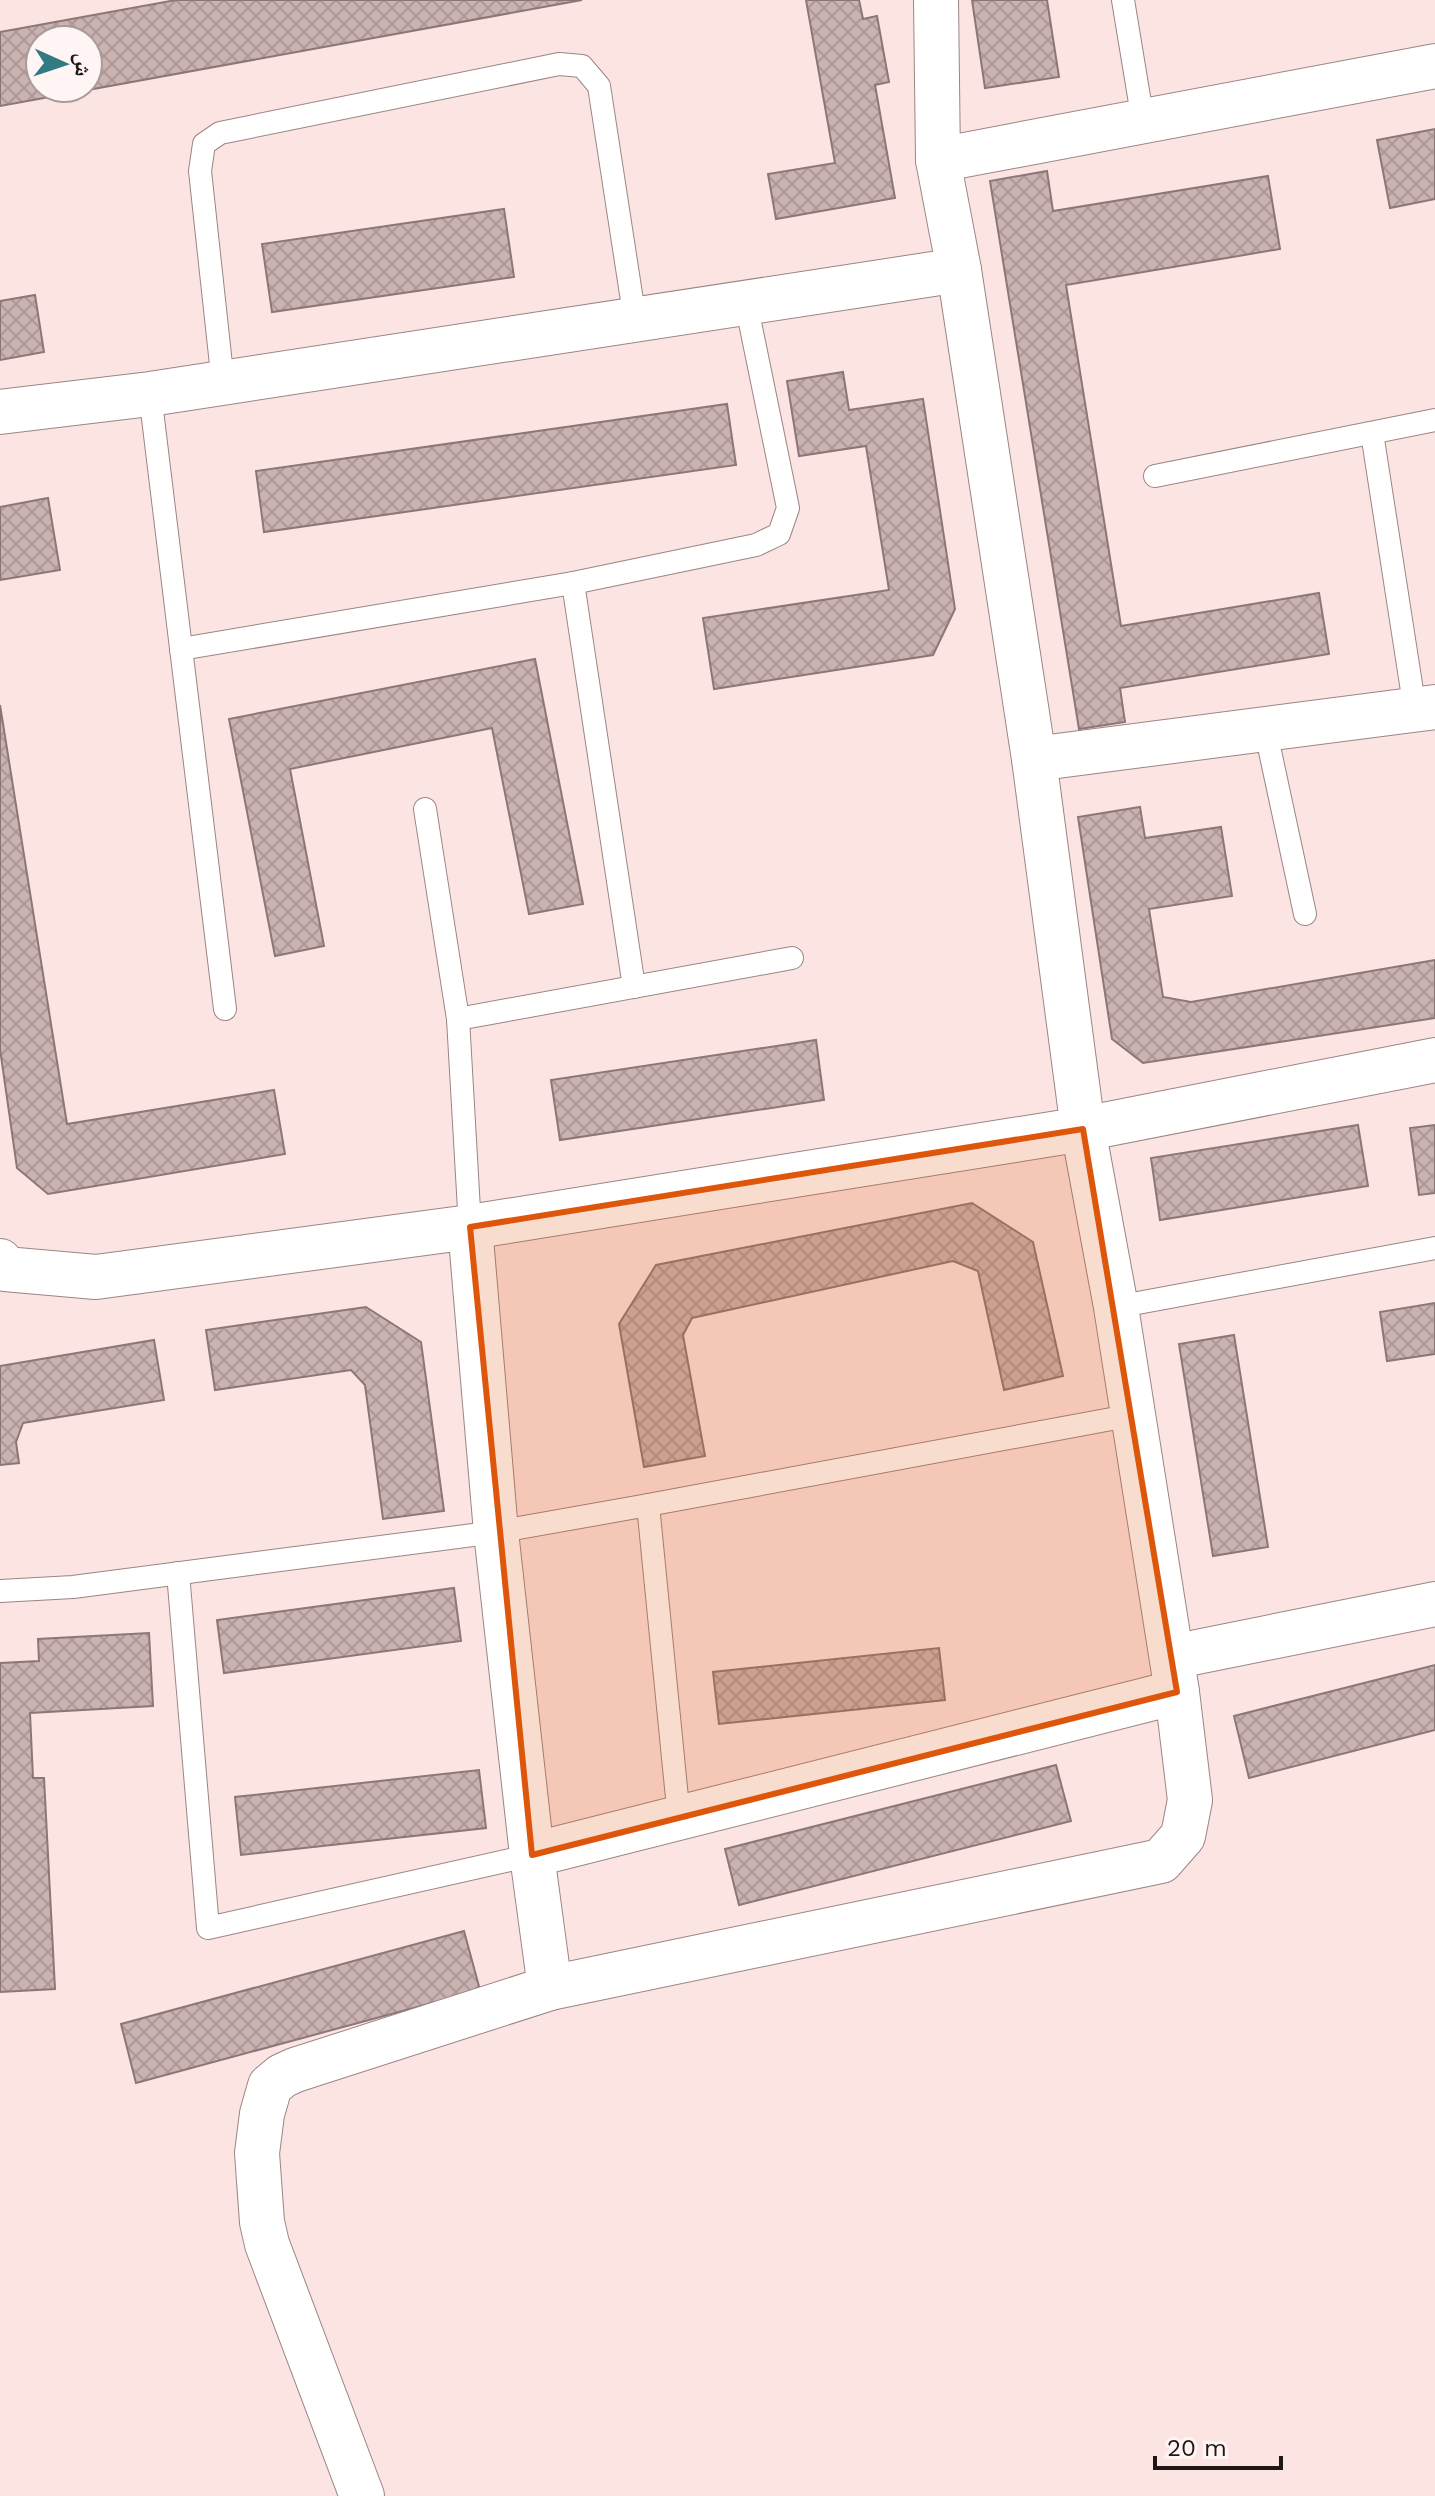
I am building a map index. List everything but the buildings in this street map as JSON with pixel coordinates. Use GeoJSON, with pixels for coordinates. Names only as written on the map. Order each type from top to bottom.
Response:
{"type":"FeatureCollection","features":[{"type":"Feature","properties":{"kind":"street"},"geometry":{"type":"LineString","coordinates":[[362,2496],[267,2244],[258,2190],[257,2153],[265,2098],[270,2086],[282,2076],[550,1988],[1161,1861],[1183,1836],[1190,1800],[1174,1675],[1116,1307],[1083,1129],[1034,759],[959,270],[938,160],[936,0]]}},
{"type":"Feature","properties":{"kind":"street"},"geometry":{"type":"LineString","coordinates":[[938,160],[1435,66]]}},
{"type":"Feature","properties":{"kind":"street"},"geometry":{"type":"LineString","coordinates":[[0,412],[150,394],[959,270]]}},
{"type":"Feature","properties":{"kind":"street"},"geometry":{"type":"LineString","coordinates":[[1034,759],[1425,708]]}},
{"type":"Feature","properties":{"kind":"street"},"geometry":{"type":"LineString","coordinates":[[0,1261],[5,1269],[96,1277],[470,1227],[1083,1129],[1435,1060]]}},
{"type":"Feature","properties":{"kind":"street"},"geometry":{"type":"LineString","coordinates":[[470,1227],[496,1532],[550,1988]]}},
{"type":"Feature","properties":{"kind":"street"},"geometry":{"type":"LineString","coordinates":[[532,1855],[679,1818],[1174,1675],[1435,1604]]}},
{"type":"Feature","properties":{"kind":"lane"},"geometry":{"type":"LineString","coordinates":[[1123,0],[1143,121]]}},
{"type":"Feature","properties":{"kind":"lane"},"geometry":{"type":"LineString","coordinates":[[223,383],[200,171],[204,144],[220,133],[559,64],[582,66],[599,86],[635,320]]}},
{"type":"Feature","properties":{"kind":"lane"},"geometry":{"type":"LineString","coordinates":[[181,649],[573,583],[756,545],[779,534],[788,508],[746,303]]}},
{"type":"Feature","properties":{"kind":"lane"},"geometry":{"type":"LineString","coordinates":[[150,394],[225,1009]]}},
{"type":"Feature","properties":{"kind":"lane"},"geometry":{"type":"LineString","coordinates":[[1155,476],[1435,420]]}},
{"type":"Feature","properties":{"kind":"lane"},"geometry":{"type":"LineString","coordinates":[[1372,433],[1425,708]]}},
{"type":"Feature","properties":{"kind":"lane"},"geometry":{"type":"LineString","coordinates":[[573,583],[634,987]]}},
{"type":"Feature","properties":{"kind":"lane"},"geometry":{"type":"LineString","coordinates":[[1265,728],[1305,914]]}},
{"type":"Feature","properties":{"kind":"lane"},"geometry":{"type":"LineString","coordinates":[[425,809],[458,1019],[470,1227]]}},
{"type":"Feature","properties":{"kind":"lane"},"geometry":{"type":"LineString","coordinates":[[458,1019],[792,958]]}},
{"type":"Feature","properties":{"kind":"lane"},"geometry":{"type":"LineString","coordinates":[[1116,1307],[1435,1248]]}},
{"type":"Feature","properties":{"kind":"lane"},"geometry":{"type":"LineString","coordinates":[[0,1591],[73,1587],[496,1532],[1133,1415]]}},
{"type":"Feature","properties":{"kind":"lane"},"geometry":{"type":"LineString","coordinates":[[648,1505],[679,1818]]}},
{"type":"Feature","properties":{"kind":"lane"},"geometry":{"type":"LineString","coordinates":[[178,1573],[208,1928],[532,1855]]}},
{"type":"Feature","properties":{"kind":"highlighted area"},"geometry":{"type":"Polygon","coordinates":[[[1083,1129],[1177,1692],[532,1855],[470,1227],[1083,1129]]]}}]}
